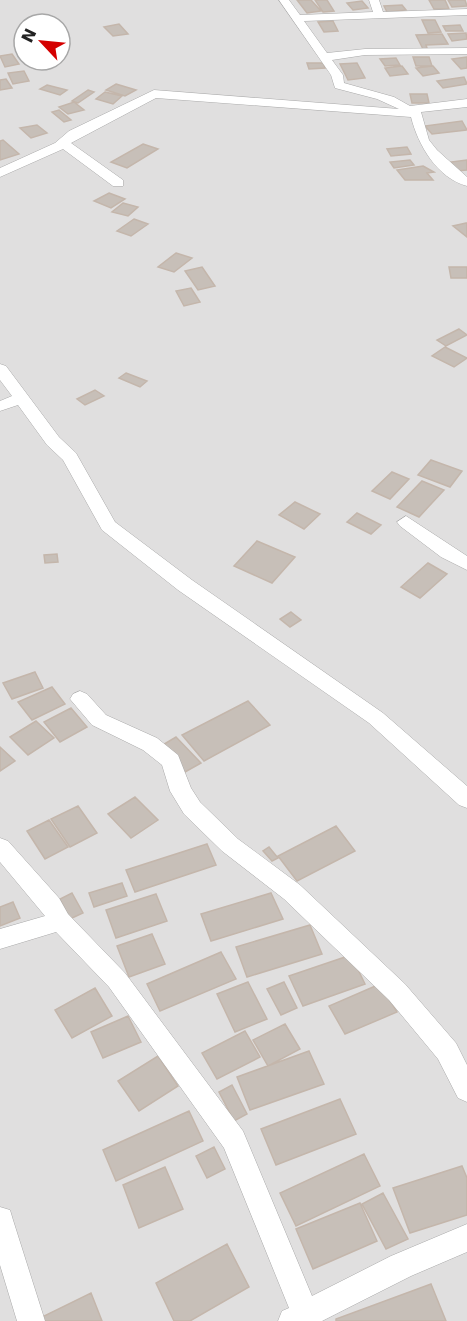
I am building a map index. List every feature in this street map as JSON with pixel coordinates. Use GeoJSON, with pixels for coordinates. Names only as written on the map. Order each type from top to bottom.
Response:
{"type":"FeatureCollection","features":[{"type":"Feature","properties":{"kind":"street"},"geometry":{"type":"LineString","coordinates":[[284,0],[326,57],[337,75],[339,85],[360,93],[396,101],[412,112],[423,140],[432,153],[458,178],[467,182]]}},
{"type":"Feature","properties":{"kind":"street"},"geometry":{"type":"LineString","coordinates":[[374,0],[380,15]]}},
{"type":"Feature","properties":{"kind":"street"},"geometry":{"type":"LineString","coordinates":[[297,18],[467,12]]}},
{"type":"Feature","properties":{"kind":"street"},"geometry":{"type":"LineString","coordinates":[[326,57],[365,52],[467,51]]}},
{"type":"Feature","properties":{"kind":"street"},"geometry":{"type":"LineString","coordinates":[[0,173],[63,143],[73,134],[154,94],[412,112],[467,103]]}},
{"type":"Feature","properties":{"kind":"street"},"geometry":{"type":"LineString","coordinates":[[63,143],[118,183]]}},
{"type":"Feature","properties":{"kind":"street"},"geometry":{"type":"LineString","coordinates":[[0,369],[24,398],[53,441],[70,457],[108,526],[184,585],[376,718],[467,800]]}},
{"type":"Feature","properties":{"kind":"street"},"geometry":{"type":"LineString","coordinates":[[0,406],[24,398]]}},
{"type":"Feature","properties":{"kind":"street"},"geometry":{"type":"LineString","coordinates":[[406,522],[447,553],[467,564]]}},
{"type":"Feature","properties":{"kind":"street"},"geometry":{"type":"LineString","coordinates":[[80,699],[99,720],[150,744],[171,761],[181,791],[192,808],[230,845],[292,892],[397,992],[447,1050],[467,1090]]}},
{"type":"Feature","properties":{"kind":"street"},"geometry":{"type":"LineString","coordinates":[[0,847],[51,905],[60,921],[117,980],[234,1140],[302,1319],[401,1266],[467,1238]]}},
{"type":"Feature","properties":{"kind":"street"},"geometry":{"type":"LineString","coordinates":[[0,939],[60,921]]}},
{"type":"Feature","properties":{"kind":"street"},"geometry":{"type":"LineString","coordinates":[[0,1220],[31,1321]]}},
{"type":"Feature","properties":{"kind":"shaded area"},"geometry":{"type":"Polygon","coordinates":[[[0,0],[467,0],[467,1321],[0,1321],[0,0]]]}},
{"type":"Feature","properties":{"kind":"building"},"geometry":{"type":"Polygon","coordinates":[[[297,0],[311,0],[321,11],[307,13],[297,0]]]}},
{"type":"Feature","properties":{"kind":"building"},"geometry":{"type":"Polygon","coordinates":[[[315,0],[327,0],[334,11],[323,12],[315,0]]]}},
{"type":"Feature","properties":{"kind":"building"},"geometry":{"type":"Polygon","coordinates":[[[429,0],[445,0],[449,9],[434,9],[429,0]]]}},
{"type":"Feature","properties":{"kind":"building"},"geometry":{"type":"Polygon","coordinates":[[[448,0],[465,0],[467,6],[452,7],[448,0]]]}},
{"type":"Feature","properties":{"kind":"building"},"geometry":{"type":"Polygon","coordinates":[[[362,1],[368,8],[353,10],[347,3],[362,1]]]}},
{"type":"Feature","properties":{"kind":"building"},"geometry":{"type":"Polygon","coordinates":[[[402,5],[406,10],[387,12],[384,6],[402,5]]]}},
{"type":"Feature","properties":{"kind":"building"},"geometry":{"type":"Polygon","coordinates":[[[422,20],[435,20],[441,32],[428,33],[422,20]]]}},
{"type":"Feature","properties":{"kind":"building"},"geometry":{"type":"Polygon","coordinates":[[[333,21],[338,31],[324,32],[318,22],[333,21]]]}},
{"type":"Feature","properties":{"kind":"building"},"geometry":{"type":"Polygon","coordinates":[[[119,24],[128,34],[113,36],[104,27],[119,24]]]}},
{"type":"Feature","properties":{"kind":"building"},"geometry":{"type":"Polygon","coordinates":[[[460,25],[463,31],[446,31],[443,26],[460,25]]]}},
{"type":"Feature","properties":{"kind":"building"},"geometry":{"type":"Polygon","coordinates":[[[466,33],[467,39],[452,41],[448,34],[466,33]]]}},
{"type":"Feature","properties":{"kind":"building"},"geometry":{"type":"Polygon","coordinates":[[[442,34],[448,44],[426,45],[428,51],[424,51],[416,35],[442,34]]]}},
{"type":"Feature","properties":{"kind":"building"},"geometry":{"type":"Polygon","coordinates":[[[12,54],[12,66],[5,67],[0,56],[12,54]]]}},
{"type":"Feature","properties":{"kind":"building"},"geometry":{"type":"Polygon","coordinates":[[[413,57],[429,57],[432,66],[416,66],[413,57]]]}},
{"type":"Feature","properties":{"kind":"building"},"geometry":{"type":"Polygon","coordinates":[[[467,57],[467,68],[461,69],[452,59],[467,57]]]}},
{"type":"Feature","properties":{"kind":"building"},"geometry":{"type":"Polygon","coordinates":[[[396,58],[400,65],[385,66],[380,59],[396,58]]]}},
{"type":"Feature","properties":{"kind":"building"},"geometry":{"type":"Polygon","coordinates":[[[307,63],[323,63],[325,68],[309,69],[307,63]]]}},
{"type":"Feature","properties":{"kind":"building"},"geometry":{"type":"Polygon","coordinates":[[[357,63],[365,78],[348,80],[340,64],[357,63]]]}},
{"type":"Feature","properties":{"kind":"building"},"geometry":{"type":"Polygon","coordinates":[[[402,66],[408,74],[390,76],[385,68],[402,66]]]}},
{"type":"Feature","properties":{"kind":"building"},"geometry":{"type":"Polygon","coordinates":[[[433,66],[439,73],[423,76],[416,68],[433,66]]]}},
{"type":"Feature","properties":{"kind":"building"},"geometry":{"type":"Polygon","coordinates":[[[24,72],[29,81],[13,84],[8,73],[24,72]]]}},
{"type":"Feature","properties":{"kind":"building"},"geometry":{"type":"Polygon","coordinates":[[[464,77],[467,84],[443,88],[437,81],[464,77]]]}},
{"type":"Feature","properties":{"kind":"building"},"geometry":{"type":"Polygon","coordinates":[[[6,79],[12,88],[0,90],[0,80],[6,79]]]}},
{"type":"Feature","properties":{"kind":"building"},"geometry":{"type":"Polygon","coordinates":[[[116,84],[136,90],[125,96],[106,90],[116,84]]]}},
{"type":"Feature","properties":{"kind":"building"},"geometry":{"type":"Polygon","coordinates":[[[47,85],[67,90],[60,95],[40,89],[47,85]]]}},
{"type":"Feature","properties":{"kind":"building"},"geometry":{"type":"Polygon","coordinates":[[[88,90],[94,92],[78,103],[72,101],[88,90]]]}},
{"type":"Feature","properties":{"kind":"building"},"geometry":{"type":"Polygon","coordinates":[[[105,92],[122,96],[113,104],[96,99],[105,92]]]}},
{"type":"Feature","properties":{"kind":"building"},"geometry":{"type":"Polygon","coordinates":[[[410,94],[427,94],[429,103],[412,103],[410,94]]]}},
{"type":"Feature","properties":{"kind":"building"},"geometry":{"type":"Polygon","coordinates":[[[74,102],[84,110],[68,114],[59,107],[74,102]]]}},
{"type":"Feature","properties":{"kind":"building"},"geometry":{"type":"Polygon","coordinates":[[[59,110],[71,120],[64,122],[52,112],[59,110]]]}},
{"type":"Feature","properties":{"kind":"building"},"geometry":{"type":"Polygon","coordinates":[[[462,121],[467,130],[432,134],[425,126],[462,121]]]}},
{"type":"Feature","properties":{"kind":"building"},"geometry":{"type":"Polygon","coordinates":[[[37,125],[47,133],[31,138],[20,128],[37,125]]]}},
{"type":"Feature","properties":{"kind":"building"},"geometry":{"type":"Polygon","coordinates":[[[3,140],[19,154],[0,160],[0,141],[3,140]]]}},
{"type":"Feature","properties":{"kind":"building"},"geometry":{"type":"Polygon","coordinates":[[[143,144],[158,149],[127,168],[111,162],[143,144]]]}},
{"type":"Feature","properties":{"kind":"building"},"geometry":{"type":"Polygon","coordinates":[[[407,147],[411,154],[391,156],[387,149],[407,147]]]}},
{"type":"Feature","properties":{"kind":"building"},"geometry":{"type":"Polygon","coordinates":[[[410,160],[414,165],[394,168],[390,162],[410,160]]]}},
{"type":"Feature","properties":{"kind":"building"},"geometry":{"type":"Polygon","coordinates":[[[467,160],[467,170],[457,171],[451,162],[467,160]]]}},
{"type":"Feature","properties":{"kind":"building"},"geometry":{"type":"Polygon","coordinates":[[[423,166],[434,172],[427,173],[433,180],[405,180],[397,170],[423,166]]]}},
{"type":"Feature","properties":{"kind":"building"},"geometry":{"type":"Polygon","coordinates":[[[109,193],[125,199],[111,208],[94,201],[109,193]]]}},
{"type":"Feature","properties":{"kind":"building"},"geometry":{"type":"Polygon","coordinates":[[[123,203],[138,207],[128,216],[112,212],[123,203]]]}},
{"type":"Feature","properties":{"kind":"building"},"geometry":{"type":"Polygon","coordinates":[[[134,219],[148,224],[131,236],[117,231],[134,219]]]}},
{"type":"Feature","properties":{"kind":"building"},"geometry":{"type":"Polygon","coordinates":[[[467,223],[467,237],[453,226],[467,223]]]}},
{"type":"Feature","properties":{"kind":"building"},"geometry":{"type":"Polygon","coordinates":[[[176,253],[192,258],[174,272],[158,267],[176,253]]]}},
{"type":"Feature","properties":{"kind":"building"},"geometry":{"type":"Polygon","coordinates":[[[202,267],[215,286],[198,290],[185,271],[202,267]]]}},
{"type":"Feature","properties":{"kind":"building"},"geometry":{"type":"Polygon","coordinates":[[[449,267],[467,267],[467,278],[451,278],[449,267]]]}},
{"type":"Feature","properties":{"kind":"building"},"geometry":{"type":"Polygon","coordinates":[[[191,288],[200,302],[184,306],[176,291],[191,288]]]}},
{"type":"Feature","properties":{"kind":"building"},"geometry":{"type":"Polygon","coordinates":[[[459,329],[467,335],[446,346],[437,340],[459,329]]]}},
{"type":"Feature","properties":{"kind":"building"},"geometry":{"type":"Polygon","coordinates":[[[445,347],[467,358],[454,367],[432,356],[445,347]]]}},
{"type":"Feature","properties":{"kind":"building"},"geometry":{"type":"Polygon","coordinates":[[[126,373],[147,381],[140,387],[119,378],[126,373]]]}},
{"type":"Feature","properties":{"kind":"building"},"geometry":{"type":"Polygon","coordinates":[[[95,390],[104,396],[85,405],[77,399],[95,390]]]}},
{"type":"Feature","properties":{"kind":"building"},"geometry":{"type":"Polygon","coordinates":[[[431,460],[462,471],[450,487],[418,475],[431,460]]]}},
{"type":"Feature","properties":{"kind":"building"},"geometry":{"type":"Polygon","coordinates":[[[392,472],[409,479],[390,499],[372,491],[392,472]]]}},
{"type":"Feature","properties":{"kind":"building"},"geometry":{"type":"Polygon","coordinates":[[[422,481],[444,490],[419,517],[397,507],[422,481]]]}},
{"type":"Feature","properties":{"kind":"building"},"geometry":{"type":"Polygon","coordinates":[[[295,502],[320,514],[304,529],[279,515],[295,502]]]}},
{"type":"Feature","properties":{"kind":"building"},"geometry":{"type":"Polygon","coordinates":[[[357,513],[381,525],[371,534],[347,522],[357,513]]]}},
{"type":"Feature","properties":{"kind":"building"},"geometry":{"type":"Polygon","coordinates":[[[257,541],[295,557],[272,583],[234,566],[257,541]]]}},
{"type":"Feature","properties":{"kind":"building"},"geometry":{"type":"Polygon","coordinates":[[[57,554],[58,562],[45,563],[44,555],[57,554]]]}},
{"type":"Feature","properties":{"kind":"building"},"geometry":{"type":"Polygon","coordinates":[[[428,563],[447,574],[420,598],[401,587],[428,563]]]}},
{"type":"Feature","properties":{"kind":"building"},"geometry":{"type":"Polygon","coordinates":[[[291,612],[301,620],[290,627],[280,619],[291,612]]]}},
{"type":"Feature","properties":{"kind":"building"},"geometry":{"type":"Polygon","coordinates":[[[35,672],[43,688],[12,699],[3,683],[35,672]]]}},
{"type":"Feature","properties":{"kind":"building"},"geometry":{"type":"Polygon","coordinates":[[[52,687],[65,704],[32,720],[18,702],[52,687]]]}},
{"type":"Feature","properties":{"kind":"building"},"geometry":{"type":"Polygon","coordinates":[[[248,701],[270,725],[204,761],[182,735],[248,701]]]}},
{"type":"Feature","properties":{"kind":"building"},"geometry":{"type":"Polygon","coordinates":[[[71,708],[87,727],[60,742],[44,722],[71,708]]]}},
{"type":"Feature","properties":{"kind":"building"},"geometry":{"type":"Polygon","coordinates":[[[36,721],[54,738],[28,755],[10,737],[36,721]]]}},
{"type":"Feature","properties":{"kind":"building"},"geometry":{"type":"Polygon","coordinates":[[[176,737],[201,763],[185,772],[161,746],[176,737]]]}},
{"type":"Feature","properties":{"kind":"building"},"geometry":{"type":"Polygon","coordinates":[[[0,747],[15,761],[0,771],[0,747]]]}},
{"type":"Feature","properties":{"kind":"building"},"geometry":{"type":"Polygon","coordinates":[[[135,797],[158,820],[131,838],[108,814],[135,797]]]}},
{"type":"Feature","properties":{"kind":"building"},"geometry":{"type":"Polygon","coordinates":[[[78,806],[97,833],[70,847],[51,819],[78,806]]]}},
{"type":"Feature","properties":{"kind":"building"},"geometry":{"type":"Polygon","coordinates":[[[49,820],[68,847],[45,859],[27,831],[49,820]]]}},
{"type":"Feature","properties":{"kind":"building"},"geometry":{"type":"Polygon","coordinates":[[[336,826],[355,851],[297,881],[278,856],[336,826]]]}},
{"type":"Feature","properties":{"kind":"building"},"geometry":{"type":"Polygon","coordinates":[[[207,844],[216,865],[135,892],[126,870],[207,844]]]}},
{"type":"Feature","properties":{"kind":"building"},"geometry":{"type":"Polygon","coordinates":[[[269,847],[278,858],[272,861],[263,851],[269,847]]]}},
{"type":"Feature","properties":{"kind":"building"},"geometry":{"type":"Polygon","coordinates":[[[122,883],[127,896],[94,907],[89,893],[122,883]]]}},
{"type":"Feature","properties":{"kind":"building"},"geometry":{"type":"Polygon","coordinates":[[[72,893],[83,913],[70,919],[60,899],[72,893]]]}},
{"type":"Feature","properties":{"kind":"building"},"geometry":{"type":"Polygon","coordinates":[[[271,893],[283,919],[211,941],[201,914],[271,893]]]}},
{"type":"Feature","properties":{"kind":"building"},"geometry":{"type":"Polygon","coordinates":[[[156,894],[167,921],[116,938],[106,910],[156,894]]]}},
{"type":"Feature","properties":{"kind":"building"},"geometry":{"type":"Polygon","coordinates":[[[13,902],[20,918],[0,926],[0,907],[13,902]]]}},
{"type":"Feature","properties":{"kind":"building"},"geometry":{"type":"Polygon","coordinates":[[[310,925],[322,954],[247,977],[236,947],[310,925]]]}},
{"type":"Feature","properties":{"kind":"building"},"geometry":{"type":"Polygon","coordinates":[[[152,934],[165,964],[129,977],[117,946],[152,934]]]}},
{"type":"Feature","properties":{"kind":"building"},"geometry":{"type":"Polygon","coordinates":[[[221,952],[236,979],[160,1011],[147,984],[221,952]]]}},
{"type":"Feature","properties":{"kind":"building"},"geometry":{"type":"Polygon","coordinates":[[[351,955],[365,984],[303,1006],[289,976],[351,955]]]}},
{"type":"Feature","properties":{"kind":"building"},"geometry":{"type":"Polygon","coordinates":[[[248,982],[267,1019],[235,1032],[217,994],[248,982]]]}},
{"type":"Feature","properties":{"kind":"building"},"geometry":{"type":"Polygon","coordinates":[[[284,982],[297,1008],[281,1015],[267,989],[284,982]]]}},
{"type":"Feature","properties":{"kind":"building"},"geometry":{"type":"Polygon","coordinates":[[[380,984],[397,1012],[345,1034],[329,1006],[380,984]]]}},
{"type":"Feature","properties":{"kind":"building"},"geometry":{"type":"Polygon","coordinates":[[[95,988],[112,1016],[72,1038],[55,1010],[95,988]]]}},
{"type":"Feature","properties":{"kind":"building"},"geometry":{"type":"Polygon","coordinates":[[[128,1016],[141,1042],[103,1058],[91,1032],[128,1016]]]}},
{"type":"Feature","properties":{"kind":"building"},"geometry":{"type":"Polygon","coordinates":[[[285,1024],[300,1049],[268,1066],[253,1040],[285,1024]]]}},
{"type":"Feature","properties":{"kind":"building"},"geometry":{"type":"Polygon","coordinates":[[[245,1031],[260,1057],[217,1079],[202,1053],[245,1031]]]}},
{"type":"Feature","properties":{"kind":"building"},"geometry":{"type":"Polygon","coordinates":[[[309,1051],[324,1084],[250,1110],[237,1077],[309,1051]]]}},
{"type":"Feature","properties":{"kind":"building"},"geometry":{"type":"Polygon","coordinates":[[[158,1056],[178,1086],[139,1111],[118,1081],[158,1056]]]}},
{"type":"Feature","properties":{"kind":"building"},"geometry":{"type":"Polygon","coordinates":[[[232,1085],[247,1114],[234,1121],[219,1092],[232,1085]]]}},
{"type":"Feature","properties":{"kind":"building"},"geometry":{"type":"Polygon","coordinates":[[[340,1099],[356,1134],[276,1165],[261,1129],[340,1099]]]}},
{"type":"Feature","properties":{"kind":"building"},"geometry":{"type":"Polygon","coordinates":[[[189,1111],[203,1141],[116,1181],[103,1150],[189,1111]]]}},
{"type":"Feature","properties":{"kind":"building"},"geometry":{"type":"Polygon","coordinates":[[[214,1147],[225,1169],[207,1178],[196,1156],[214,1147]]]}},
{"type":"Feature","properties":{"kind":"building"},"geometry":{"type":"Polygon","coordinates":[[[364,1154],[380,1186],[296,1226],[280,1193],[364,1154]]]}},
{"type":"Feature","properties":{"kind":"building"},"geometry":{"type":"Polygon","coordinates":[[[462,1166],[467,1178],[467,1215],[410,1233],[393,1188],[462,1166]]]}},
{"type":"Feature","properties":{"kind":"building"},"geometry":{"type":"Polygon","coordinates":[[[165,1167],[183,1209],[139,1228],[123,1185],[165,1167]]]}},
{"type":"Feature","properties":{"kind":"building"},"geometry":{"type":"Polygon","coordinates":[[[383,1193],[408,1239],[386,1249],[362,1204],[383,1193]]]}},
{"type":"Feature","properties":{"kind":"building"},"geometry":{"type":"Polygon","coordinates":[[[360,1203],[377,1241],[313,1269],[296,1229],[360,1203]]]}},
{"type":"Feature","properties":{"kind":"building"},"geometry":{"type":"Polygon","coordinates":[[[227,1244],[249,1287],[190,1321],[174,1321],[156,1283],[227,1244]]]}},
{"type":"Feature","properties":{"kind":"building"},"geometry":{"type":"Polygon","coordinates":[[[431,1284],[446,1321],[336,1321],[336,1319],[431,1284]]]}},
{"type":"Feature","properties":{"kind":"building"},"geometry":{"type":"Polygon","coordinates":[[[91,1293],[102,1321],[44,1321],[42,1317],[91,1293]]]}}]}
